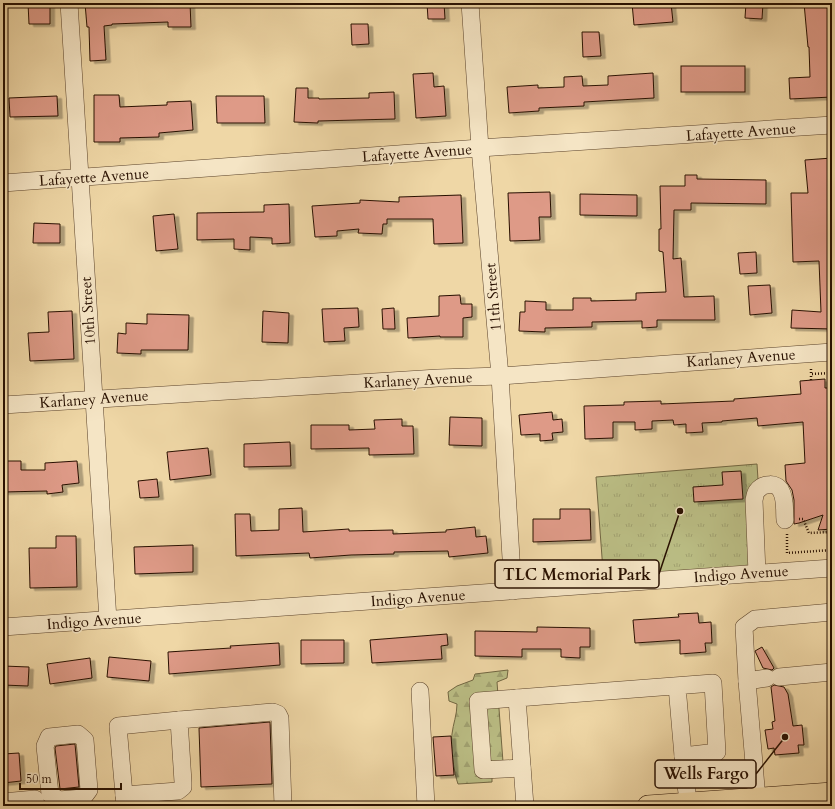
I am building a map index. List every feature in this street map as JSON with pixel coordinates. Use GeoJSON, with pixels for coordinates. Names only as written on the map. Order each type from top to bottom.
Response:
{"type":"FeatureCollection","features":[{"type":"Feature","properties":{"kind":"main road"},"geometry":{"type":"LineString","coordinates":[[648,806],[832,793]]}},
{"type":"Feature","properties":{"kind":"street","name":"10th Street"},"geometry":{"type":"LineString","coordinates":[[69,3],[108,620]]}},
{"type":"Feature","properties":{"kind":"street","name":"11th Street"},"geometry":{"type":"LineString","coordinates":[[470,3],[480,148],[500,376],[513,591]]}},
{"type":"Feature","properties":{"kind":"street","name":"Lafayette Avenue"},"geometry":{"type":"LineString","coordinates":[[3,183],[480,148],[832,125]]}},
{"type":"Feature","properties":{"kind":"street","name":"Karlaney Avenue"},"geometry":{"type":"LineString","coordinates":[[3,405],[438,378],[500,376],[832,352]]}},
{"type":"Feature","properties":{"kind":"street"},"geometry":{"type":"LineString","coordinates":[[757,573],[754,500],[756,491],[761,487],[770,484],[781,489],[784,500],[785,520]]}},
{"type":"Feature","properties":{"kind":"street","name":"Indigo Avenue"},"geometry":{"type":"LineString","coordinates":[[3,627],[832,568]]}},
{"type":"Feature","properties":{"kind":"street"},"geometry":{"type":"LineString","coordinates":[[757,799],[744,627],[755,619],[832,612]]}},
{"type":"Feature","properties":{"kind":"street"},"geometry":{"type":"LineString","coordinates":[[747,681],[773,677],[832,672]]}},
{"type":"Feature","properties":{"kind":"street"},"geometry":{"type":"LineString","coordinates":[[522,768],[483,770],[478,701],[713,683],[717,752],[683,756]]}},
{"type":"Feature","properties":{"kind":"street"},"geometry":{"type":"LineString","coordinates":[[677,686],[685,779],[689,804]]}},
{"type":"Feature","properties":{"kind":"street"},"geometry":{"type":"LineString","coordinates":[[420,691],[426,806]]}},
{"type":"Feature","properties":{"kind":"street"},"geometry":{"type":"LineString","coordinates":[[517,698],[525,806]]}},
{"type":"Feature","properties":{"kind":"street"},"geometry":{"type":"LineString","coordinates":[[179,720],[183,782],[182,787],[178,791],[125,800],[118,726],[179,720],[273,712],[278,714],[280,718],[283,806]]}},
{"type":"Feature","properties":{"kind":"street"},"geometry":{"type":"LineString","coordinates":[[3,802],[35,799],[36,806]]}},
{"type":"Feature","properties":{"kind":"path"},"geometry":{"type":"LineString","coordinates":[[811,380],[812,374]]}},
{"type":"Feature","properties":{"kind":"path"},"geometry":{"type":"LineString","coordinates":[[803,519],[809,533],[830,531],[832,550],[787,552],[787,524],[785,520],[803,519]]}},
{"type":"Feature","properties":{"kind":"green space"},"geometry":{"type":"Polygon","coordinates":[[[757,464],[764,573],[604,584],[596,477],[757,464]]]}},
{"type":"Feature","properties":{"kind":"green space"},"geometry":{"type":"Polygon","coordinates":[[[508,670],[507,678],[497,682],[503,762],[492,764],[492,782],[458,784],[452,752],[452,734],[457,704],[449,701],[448,692],[457,686],[473,680],[475,674],[508,670]]]}},
{"type":"Feature","properties":{"kind":"building"},"geometry":{"type":"Polygon","coordinates":[[[28,3],[50,3],[50,24],[29,24],[28,3]]]}},
{"type":"Feature","properties":{"kind":"building"},"geometry":{"type":"Polygon","coordinates":[[[85,3],[190,3],[191,27],[168,27],[168,22],[112,24],[104,26],[106,60],[90,61],[89,27],[87,27],[85,3]]]}},
{"type":"Feature","properties":{"kind":"building"},"geometry":{"type":"Polygon","coordinates":[[[427,3],[444,3],[445,19],[428,19],[427,3]]]}},
{"type":"Feature","properties":{"kind":"building"},"geometry":{"type":"Polygon","coordinates":[[[632,3],[671,3],[673,22],[634,25],[632,3]]]}},
{"type":"Feature","properties":{"kind":"building"},"geometry":{"type":"Polygon","coordinates":[[[746,3],[763,3],[762,19],[745,18],[746,3]]]}},
{"type":"Feature","properties":{"kind":"building"},"geometry":{"type":"Polygon","coordinates":[[[804,3],[827,3],[832,54],[832,97],[790,99],[789,78],[810,77],[809,47],[804,3]]]}},
{"type":"Feature","properties":{"kind":"building"},"geometry":{"type":"Polygon","coordinates":[[[351,24],[368,24],[369,44],[352,45],[351,24]]]}},
{"type":"Feature","properties":{"kind":"building"},"geometry":{"type":"Polygon","coordinates":[[[582,32],[599,32],[601,56],[583,57],[582,32]]]}},
{"type":"Feature","properties":{"kind":"building"},"geometry":{"type":"Polygon","coordinates":[[[681,66],[745,66],[745,92],[681,92],[681,66]]]}},
{"type":"Feature","properties":{"kind":"building"},"geometry":{"type":"Polygon","coordinates":[[[433,73],[434,87],[444,86],[446,116],[416,118],[413,74],[433,73]]]}},
{"type":"Feature","properties":{"kind":"building"},"geometry":{"type":"Polygon","coordinates":[[[653,73],[654,98],[584,102],[584,106],[539,108],[539,111],[509,113],[507,87],[538,85],[538,88],[564,87],[564,77],[582,76],[583,86],[608,85],[608,76],[653,73]]]}},
{"type":"Feature","properties":{"kind":"building"},"geometry":{"type":"Polygon","coordinates":[[[296,88],[308,88],[308,98],[319,99],[369,98],[369,93],[394,92],[395,119],[318,121],[318,123],[294,122],[296,88]]]}},
{"type":"Feature","properties":{"kind":"building"},"geometry":{"type":"Polygon","coordinates":[[[94,95],[119,95],[120,107],[167,105],[167,102],[191,101],[193,130],[159,133],[159,137],[120,138],[120,142],[94,142],[94,95]]]}},
{"type":"Feature","properties":{"kind":"building"},"geometry":{"type":"Polygon","coordinates":[[[57,96],[58,116],[10,117],[9,98],[57,96]]]}},
{"type":"Feature","properties":{"kind":"building"},"geometry":{"type":"Polygon","coordinates":[[[216,96],[264,96],[265,123],[217,123],[216,96]]]}},
{"type":"Feature","properties":{"kind":"building"},"geometry":{"type":"Polygon","coordinates":[[[832,158],[832,329],[791,328],[792,310],[821,312],[819,261],[793,262],[791,193],[808,193],[805,160],[832,158]]]}},
{"type":"Feature","properties":{"kind":"building"},"geometry":{"type":"Polygon","coordinates":[[[685,175],[697,175],[697,179],[766,180],[766,204],[691,203],[691,210],[674,210],[673,259],[681,258],[684,297],[714,296],[715,320],[657,320],[657,327],[642,328],[642,321],[592,322],[592,327],[545,328],[545,332],[519,331],[520,312],[525,312],[525,301],[546,302],[546,310],[573,310],[573,298],[591,298],[591,301],[636,300],[636,293],[666,292],[663,252],[659,251],[659,229],[661,229],[660,186],[685,186],[685,175]]]}},
{"type":"Feature","properties":{"kind":"building"},"geometry":{"type":"Polygon","coordinates":[[[550,192],[551,217],[539,217],[540,240],[510,241],[508,193],[550,192]]]}},
{"type":"Feature","properties":{"kind":"building"},"geometry":{"type":"Polygon","coordinates":[[[580,194],[637,195],[637,216],[580,215],[580,194]]]}},
{"type":"Feature","properties":{"kind":"building"},"geometry":{"type":"Polygon","coordinates":[[[461,195],[463,243],[434,244],[433,219],[387,219],[387,224],[383,224],[382,234],[358,233],[359,229],[337,231],[337,236],[315,237],[312,206],[360,203],[360,200],[399,202],[399,197],[461,195]]]}},
{"type":"Feature","properties":{"kind":"building"},"geometry":{"type":"Polygon","coordinates":[[[289,204],[290,243],[272,244],[272,238],[250,237],[250,250],[234,249],[234,239],[197,240],[197,213],[264,212],[264,205],[289,204]]]}},
{"type":"Feature","properties":{"kind":"building"},"geometry":{"type":"Polygon","coordinates":[[[174,214],[178,249],[156,251],[153,216],[174,214]]]}},
{"type":"Feature","properties":{"kind":"building"},"geometry":{"type":"Polygon","coordinates":[[[34,223],[60,224],[60,243],[33,243],[34,223]]]}},
{"type":"Feature","properties":{"kind":"building"},"geometry":{"type":"Polygon","coordinates":[[[756,252],[757,273],[740,274],[738,253],[756,252]]]}},
{"type":"Feature","properties":{"kind":"building"},"geometry":{"type":"Polygon","coordinates":[[[770,285],[772,313],[750,315],[748,286],[770,285]]]}},
{"type":"Feature","properties":{"kind":"building"},"geometry":{"type":"Polygon","coordinates":[[[460,295],[461,304],[472,304],[472,317],[463,318],[463,337],[440,336],[408,338],[407,318],[439,316],[439,296],[460,295]]]}},
{"type":"Feature","properties":{"kind":"building"},"geometry":{"type":"Polygon","coordinates":[[[358,308],[359,327],[344,328],[345,341],[324,342],[322,309],[358,308]]]}},
{"type":"Feature","properties":{"kind":"building"},"geometry":{"type":"Polygon","coordinates":[[[394,308],[395,329],[383,329],[382,309],[394,308]]]}},
{"type":"Feature","properties":{"kind":"building"},"geometry":{"type":"Polygon","coordinates":[[[72,311],[74,359],[30,361],[28,333],[49,332],[48,312],[72,311]]]}},
{"type":"Feature","properties":{"kind":"building"},"geometry":{"type":"Polygon","coordinates":[[[263,311],[289,313],[288,343],[262,342],[263,311]]]}},
{"type":"Feature","properties":{"kind":"building"},"geometry":{"type":"Polygon","coordinates":[[[147,314],[189,315],[188,350],[141,350],[141,354],[117,353],[118,333],[126,334],[126,323],[147,324],[147,314]]]}},
{"type":"Feature","properties":{"kind":"building"},"geometry":{"type":"Polygon","coordinates":[[[825,379],[825,388],[832,388],[832,423],[829,423],[832,461],[832,529],[818,530],[823,515],[794,524],[794,500],[792,490],[786,481],[785,465],[805,463],[803,422],[758,426],[757,418],[722,421],[702,423],[703,432],[686,433],[686,424],[674,425],[673,420],[652,421],[652,429],[635,430],[635,422],[613,422],[613,438],[585,439],[584,406],[624,405],[624,402],[661,401],[661,404],[734,401],[734,399],[801,394],[800,381],[825,379]]]}},
{"type":"Feature","properties":{"kind":"building"},"geometry":{"type":"Polygon","coordinates":[[[552,412],[553,420],[562,419],[563,432],[552,433],[553,440],[540,441],[540,434],[521,435],[519,415],[552,412]]]}},
{"type":"Feature","properties":{"kind":"building"},"geometry":{"type":"Polygon","coordinates":[[[450,417],[482,418],[482,446],[449,445],[450,417]]]}},
{"type":"Feature","properties":{"kind":"building"},"geometry":{"type":"Polygon","coordinates":[[[402,419],[402,426],[413,426],[414,454],[369,455],[369,448],[311,449],[311,425],[349,425],[349,430],[375,429],[374,420],[402,419]]]}},
{"type":"Feature","properties":{"kind":"building"},"geometry":{"type":"Polygon","coordinates":[[[290,442],[291,466],[244,467],[244,444],[290,442]]]}},
{"type":"Feature","properties":{"kind":"building"},"geometry":{"type":"Polygon","coordinates":[[[208,448],[211,475],[170,480],[167,452],[208,448]]]}},
{"type":"Feature","properties":{"kind":"building"},"geometry":{"type":"Polygon","coordinates":[[[3,461],[21,461],[21,470],[45,470],[45,463],[77,461],[79,483],[62,485],[63,492],[47,494],[47,491],[3,492],[3,461]]]}},
{"type":"Feature","properties":{"kind":"building"},"geometry":{"type":"Polygon","coordinates":[[[741,471],[743,499],[694,502],[693,487],[723,485],[722,472],[741,471]]]}},
{"type":"Feature","properties":{"kind":"building"},"geometry":{"type":"Polygon","coordinates":[[[157,479],[159,497],[140,498],[138,481],[157,479]]]}},
{"type":"Feature","properties":{"kind":"building"},"geometry":{"type":"Polygon","coordinates":[[[302,508],[303,532],[349,529],[349,531],[393,530],[393,534],[446,532],[446,530],[475,527],[476,537],[486,536],[488,553],[449,557],[448,551],[394,552],[394,554],[310,558],[309,553],[236,556],[235,514],[250,514],[251,531],[279,530],[279,509],[302,508]]]}},
{"type":"Feature","properties":{"kind":"building"},"geometry":{"type":"Polygon","coordinates":[[[560,509],[590,509],[591,540],[533,542],[533,519],[560,519],[560,509]]]}},
{"type":"Feature","properties":{"kind":"building"},"geometry":{"type":"Polygon","coordinates":[[[56,536],[76,536],[77,587],[30,588],[29,548],[56,548],[56,536]]]}},
{"type":"Feature","properties":{"kind":"building"},"geometry":{"type":"Polygon","coordinates":[[[193,545],[193,572],[135,574],[134,547],[193,545]]]}},
{"type":"Feature","properties":{"kind":"building"},"geometry":{"type":"Polygon","coordinates":[[[698,613],[699,623],[711,622],[712,643],[705,643],[706,652],[680,654],[680,640],[635,643],[633,620],[679,617],[678,614],[698,613]]]}},
{"type":"Feature","properties":{"kind":"building"},"geometry":{"type":"Polygon","coordinates":[[[537,627],[590,628],[590,647],[580,647],[580,658],[561,657],[561,649],[522,649],[522,657],[475,656],[475,631],[537,632],[537,627]]]}},
{"type":"Feature","properties":{"kind":"building"},"geometry":{"type":"Polygon","coordinates":[[[447,634],[448,645],[441,646],[442,659],[372,663],[370,640],[447,634]]]}},
{"type":"Feature","properties":{"kind":"building"},"geometry":{"type":"Polygon","coordinates":[[[301,640],[344,640],[344,663],[301,664],[301,640]]]}},
{"type":"Feature","properties":{"kind":"building"},"geometry":{"type":"Polygon","coordinates":[[[279,643],[280,665],[169,674],[168,652],[279,643]]]}},
{"type":"Feature","properties":{"kind":"building"},"geometry":{"type":"Polygon","coordinates":[[[762,647],[774,668],[772,670],[763,668],[755,651],[762,647]]]}},
{"type":"Feature","properties":{"kind":"building"},"geometry":{"type":"Polygon","coordinates":[[[109,657],[151,661],[149,681],[107,677],[109,657]]]}},
{"type":"Feature","properties":{"kind":"building"},"geometry":{"type":"Polygon","coordinates":[[[90,658],[92,678],[50,684],[47,664],[90,658]]]}},
{"type":"Feature","properties":{"kind":"building"},"geometry":{"type":"Polygon","coordinates":[[[3,666],[29,667],[28,686],[3,685],[3,666]]]}},
{"type":"Feature","properties":{"kind":"building"},"geometry":{"type":"Polygon","coordinates":[[[774,685],[784,687],[788,694],[793,726],[802,725],[804,745],[798,745],[799,753],[775,755],[774,748],[768,749],[765,730],[773,729],[772,722],[775,721],[771,687],[774,685]]]}},
{"type":"Feature","properties":{"kind":"building"},"geometry":{"type":"Polygon","coordinates":[[[270,722],[272,784],[201,787],[199,728],[270,722]]]}},
{"type":"Feature","properties":{"kind":"building"},"geometry":{"type":"Polygon","coordinates":[[[451,736],[454,775],[436,776],[433,737],[451,736]]]}},
{"type":"Feature","properties":{"kind":"building"},"geometry":{"type":"Polygon","coordinates":[[[75,744],[79,787],[60,789],[55,748],[56,746],[75,744]]]}},
{"type":"Feature","properties":{"kind":"building"},"geometry":{"type":"Polygon","coordinates":[[[19,753],[21,781],[3,783],[3,754],[19,753]]]}},
{"type":"Feature","properties":{"kind":"place","name":"TLC Memorial Park"},"geometry":{"type":"Point","coordinates":[680,511]}},
{"type":"Feature","properties":{"kind":"place","name":"Wells Fargo"},"geometry":{"type":"Point","coordinates":[785,737]}}]}
